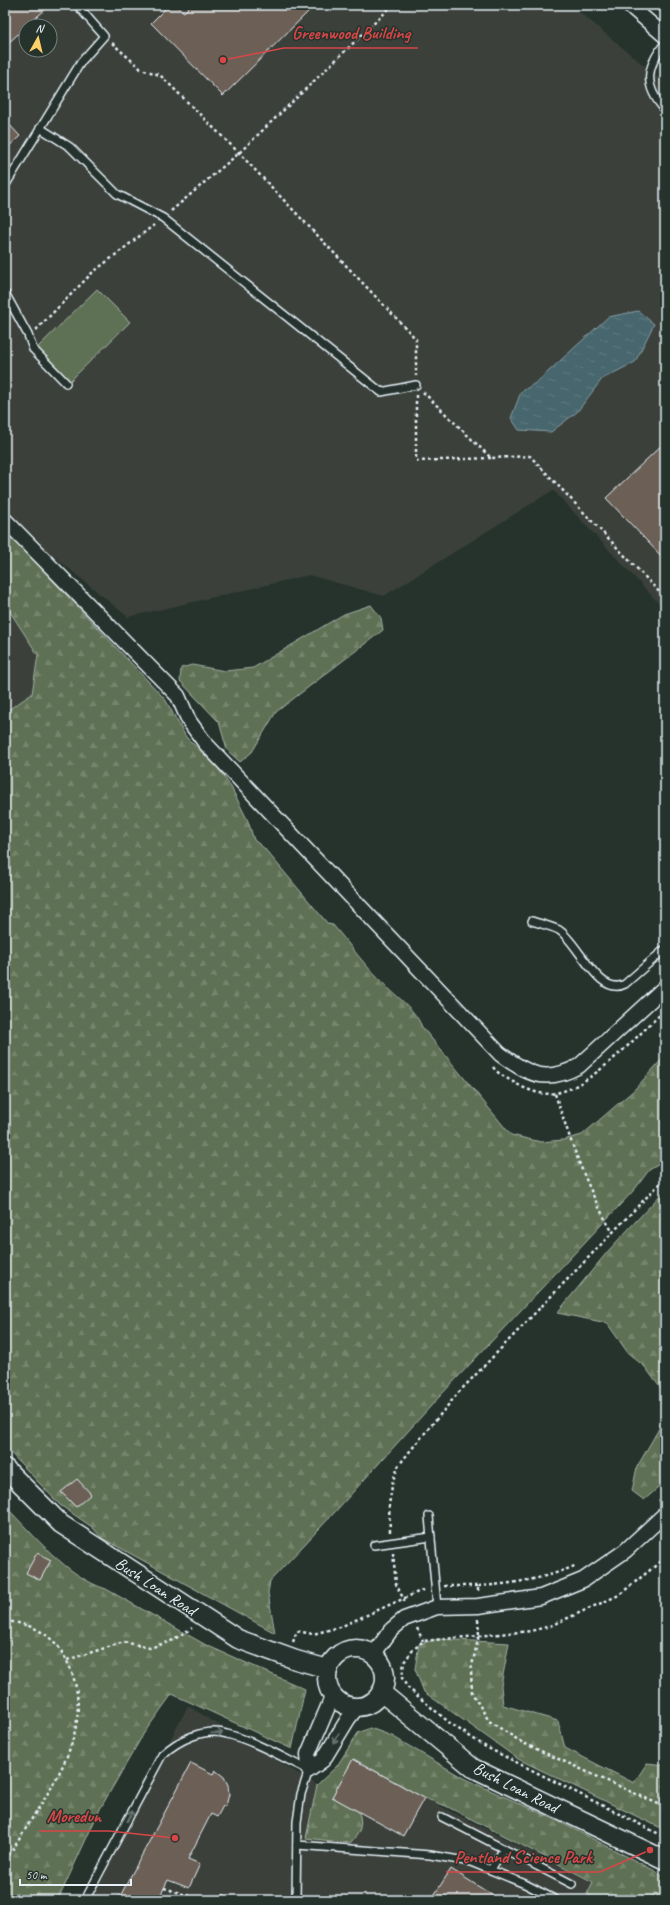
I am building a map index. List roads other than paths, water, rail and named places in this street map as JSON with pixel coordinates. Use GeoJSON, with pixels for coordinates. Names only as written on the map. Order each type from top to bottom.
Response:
{"type":"FeatureCollection","features":[{"type":"Feature","properties":{"kind":"street"},"geometry":{"type":"LineString","coordinates":[[629,5],[665,36]]}},
{"type":"Feature","properties":{"kind":"street"},"geometry":{"type":"LineString","coordinates":[[5,520],[178,696],[189,721],[211,749],[500,1054],[523,1071],[545,1077],[566,1074],[579,1066],[665,987]]}},
{"type":"Feature","properties":{"kind":"street","name":"Bush Loan Road"},"geometry":{"type":"LineString","coordinates":[[5,1468],[61,1524],[238,1639],[287,1657],[328,1669]]}},
{"type":"Feature","properties":{"kind":"street"},"geometry":{"type":"LineString","coordinates":[[373,1655],[391,1630],[404,1620],[437,1607],[478,1606],[541,1597],[583,1580],[625,1551],[660,1509]]}},
{"type":"Feature","properties":{"kind":"street"},"geometry":{"type":"LineString","coordinates":[[352,1649],[363,1650],[373,1655],[380,1662],[384,1672],[384,1682],[381,1692],[371,1702],[358,1706],[344,1704],[333,1695],[328,1687],[328,1669],[333,1660],[342,1653],[352,1649]]}},
{"type":"Feature","properties":{"kind":"street","name":"Bush Loan Road"},"geometry":{"type":"LineString","coordinates":[[381,1692],[473,1768],[665,1860]]}},
{"type":"Feature","properties":{"kind":"street"},"geometry":{"type":"LineString","coordinates":[[309,1770],[308,1754],[333,1695]]}},
{"type":"Feature","properties":{"kind":"street"},"geometry":{"type":"LineString","coordinates":[[309,1770],[323,1760],[348,1719],[358,1706]]}},
{"type":"Feature","properties":{"kind":"lane"},"geometry":{"type":"LineString","coordinates":[[5,186],[81,62],[104,36],[77,5]]}},
{"type":"Feature","properties":{"kind":"lane"},"geometry":{"type":"LineString","coordinates":[[665,43],[654,57],[650,71],[650,86],[659,104],[665,110]]}},
{"type":"Feature","properties":{"kind":"lane"},"geometry":{"type":"LineString","coordinates":[[40,128],[70,147],[117,194],[163,218],[381,392],[416,385]]}},
{"type":"Feature","properties":{"kind":"lane"},"geometry":{"type":"LineString","coordinates":[[5,294],[28,335],[33,349],[66,383]]}},
{"type":"Feature","properties":{"kind":"lane"},"geometry":{"type":"LineString","coordinates":[[532,921],[559,930],[598,977],[612,987],[619,987],[625,984],[665,949]]}},
{"type":"Feature","properties":{"kind":"lane"},"geometry":{"type":"LineString","coordinates":[[429,1516],[437,1607]]}},
{"type":"Feature","properties":{"kind":"lane"},"geometry":{"type":"LineString","coordinates":[[374,1545],[431,1537]]}},
{"type":"Feature","properties":{"kind":"lane"},"geometry":{"type":"LineString","coordinates":[[85,1900],[162,1755],[174,1744],[199,1734],[226,1733],[309,1770],[301,1794],[297,1822],[296,1900]]}},
{"type":"Feature","properties":{"kind":"lane"},"geometry":{"type":"LineString","coordinates":[[442,1817],[572,1884]]}},
{"type":"Feature","properties":{"kind":"lane"},"geometry":{"type":"LineString","coordinates":[[297,1845],[430,1855],[471,1862],[525,1884],[556,1900]]}},
{"type":"Feature","properties":{"kind":"lane"},"geometry":{"type":"LineString","coordinates":[[491,1869],[504,1849]]}},
{"type":"Feature","properties":{"kind":"water"},"geometry":{"type":"Polygon","coordinates":[[[638,311],[654,324],[635,362],[602,379],[577,412],[551,432],[519,430],[511,418],[521,392],[537,382],[608,317],[638,311]]]}},
{"type":"Feature","properties":{"kind":"place","name":"Greenwood Building"},"geometry":{"type":"Point","coordinates":[223,60]}},
{"type":"Feature","properties":{"kind":"place","name":"Moredun"},"geometry":{"type":"Point","coordinates":[175,1838]}},
{"type":"Feature","properties":{"kind":"place","name":"Pentland Science Park"},"geometry":{"type":"Point","coordinates":[650,1850]}}]}
